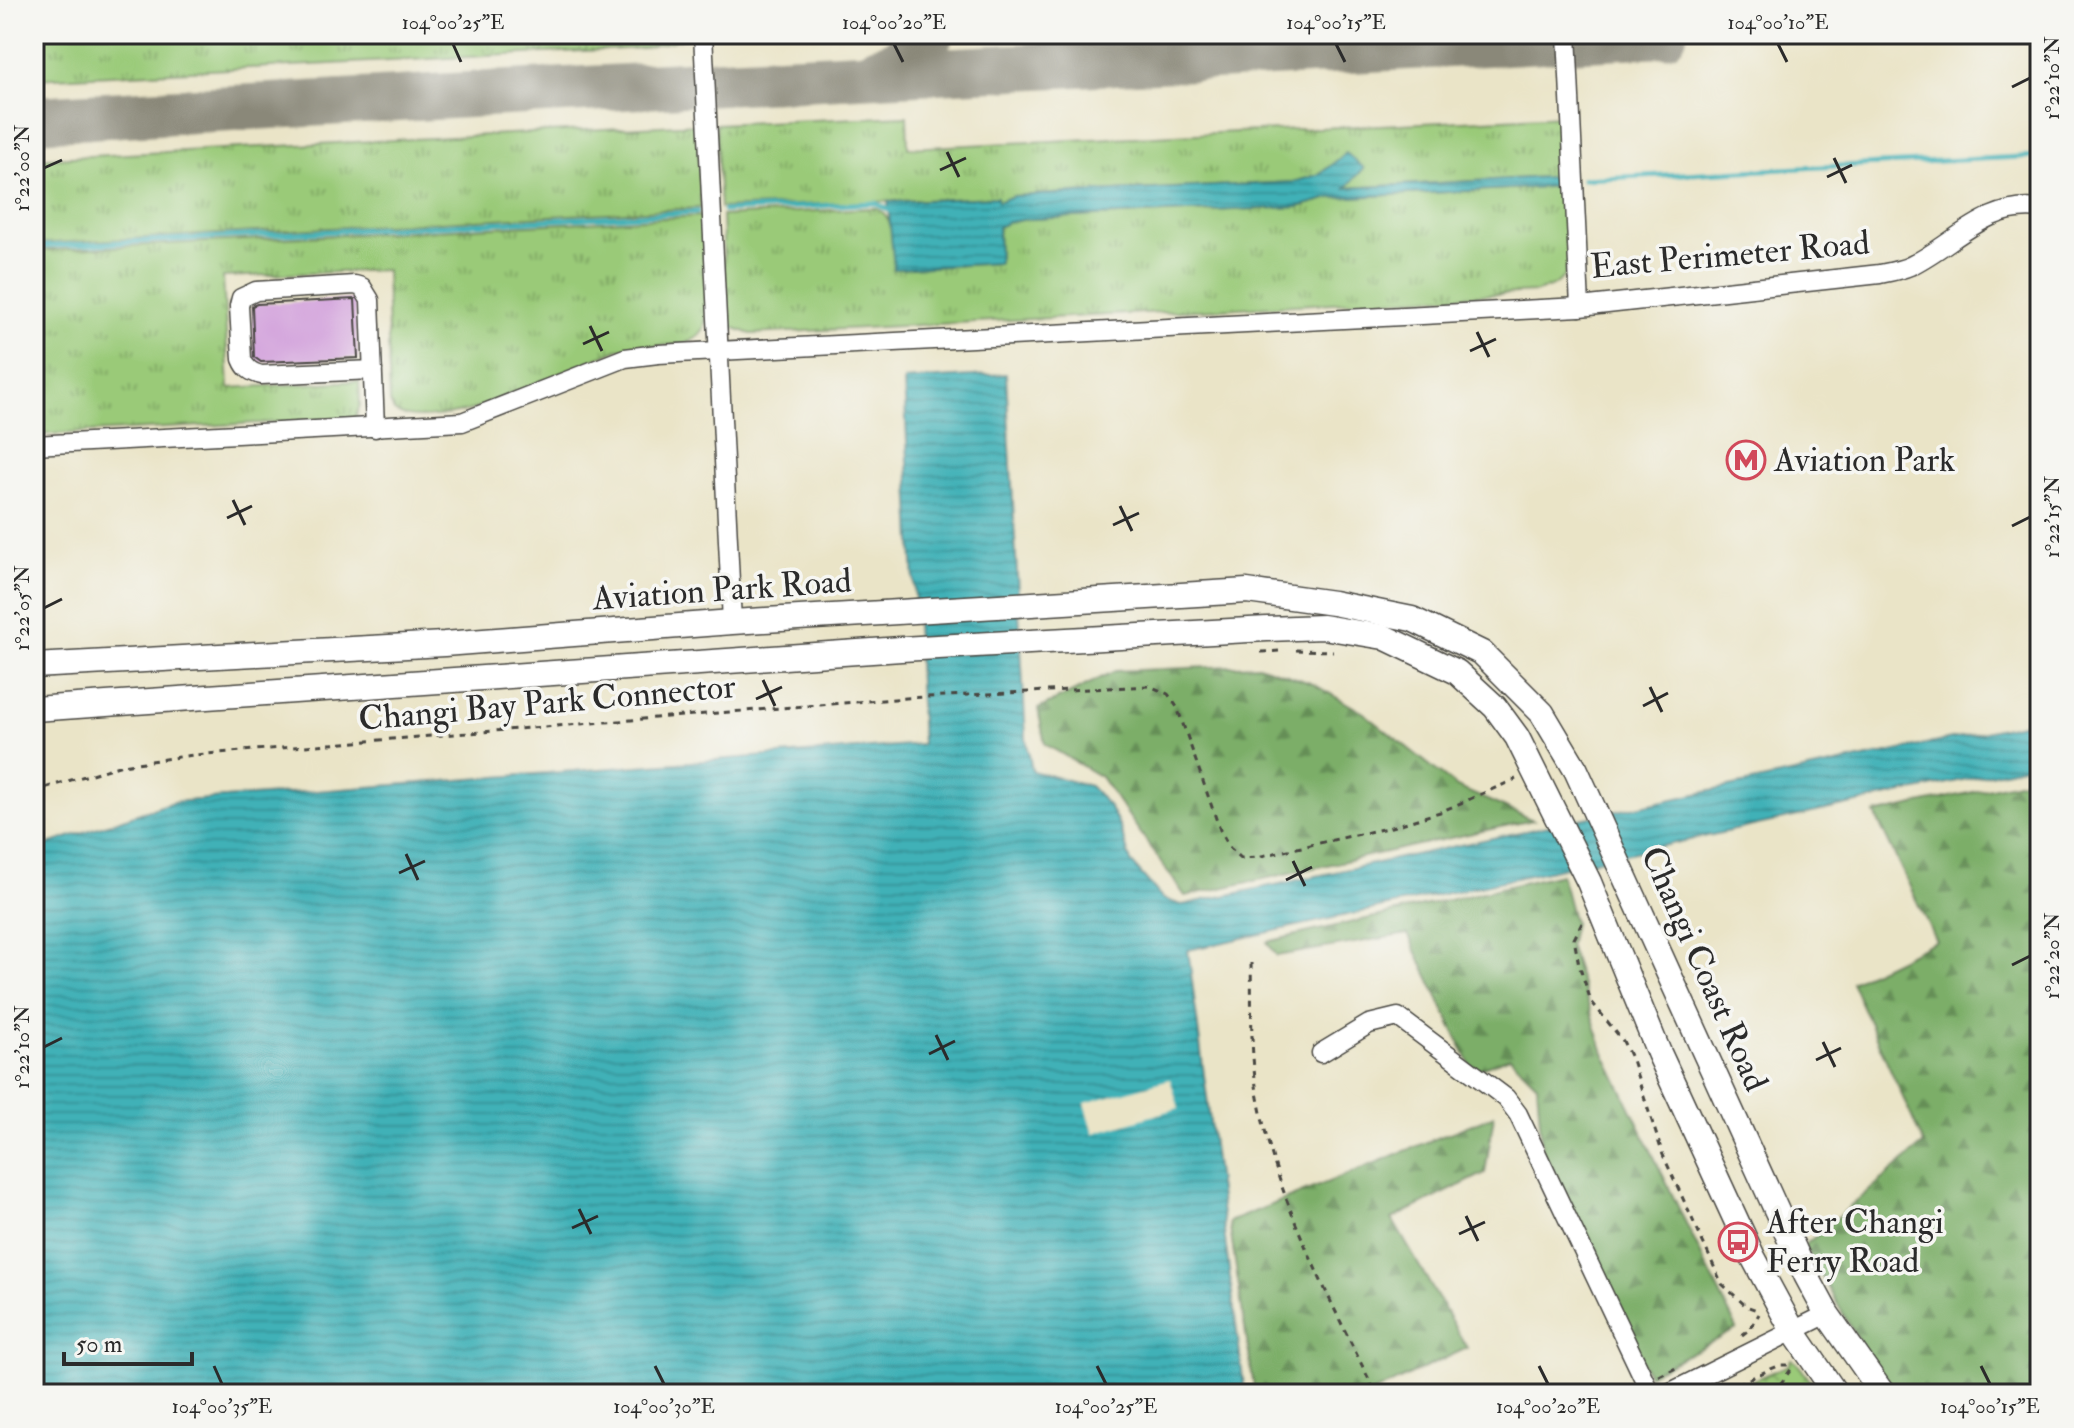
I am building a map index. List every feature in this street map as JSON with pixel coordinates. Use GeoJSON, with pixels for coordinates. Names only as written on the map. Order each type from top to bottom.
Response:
{"type":"FeatureCollection","features":[{"type":"Feature","properties":{"kind":"main road","name":"Aviation Park Road"},"geometry":{"type":"LineString","coordinates":[[34,666],[444,644],[732,622],[1247,591],[1333,603],[1412,619]]}},
{"type":"Feature","properties":{"kind":"main road","name":"Changi Coast Road"},"geometry":{"type":"LineString","coordinates":[[1412,619],[1482,653],[1542,713],[1589,797],[1799,1262],[1827,1314],[1883,1394]]}},
{"type":"Feature","properties":{"kind":"main road","name":"Aviation Park Road"},"geometry":{"type":"LineString","coordinates":[[34,709],[1031,642],[1323,627],[1384,637]]}},
{"type":"Feature","properties":{"kind":"main road","name":"Changi Coast Road"},"geometry":{"type":"LineString","coordinates":[[1384,637],[1457,672],[1495,707],[1517,737],[1589,882],[1678,1094],[1753,1257],[1793,1331],[1836,1394]]}},
{"type":"Feature","properties":{"kind":"main road"},"geometry":{"type":"LineString","coordinates":[[1678,1094],[1689,1097],[1705,1094],[1711,1089],[1713,1074]]}},
{"type":"Feature","properties":{"kind":"street"},"geometry":{"type":"LineString","coordinates":[[703,34],[732,622]]}},
{"type":"Feature","properties":{"kind":"street","name":"East Perimeter Road"},"geometry":{"type":"LineString","coordinates":[[1567,34],[1580,307],[1880,274],[1919,261],[1984,217],[2006,209],[2040,209]]}},
{"type":"Feature","properties":{"kind":"street"},"geometry":{"type":"LineString","coordinates":[[373,370],[261,375],[252,372],[242,359],[241,298],[256,291],[362,287],[370,300],[373,370],[375,428]]}},
{"type":"Feature","properties":{"kind":"street"},"geometry":{"type":"LineString","coordinates":[[34,445],[462,422],[625,358],[719,350],[1580,307]]}},
{"type":"Feature","properties":{"kind":"street"},"geometry":{"type":"LineString","coordinates":[[1321,1053],[1369,1024],[1398,1017],[1506,1098],[1518,1114],[1648,1388]]}},
{"type":"Feature","properties":{"kind":"street"},"geometry":{"type":"LineString","coordinates":[[1667,1394],[1827,1314]]}},
{"type":"Feature","properties":{"kind":"path"},"geometry":{"type":"LineString","coordinates":[[1251,652],[1335,651]]}},
{"type":"Feature","properties":{"kind":"path","name":"Changi Bay Park Connector"},"geometry":{"type":"LineString","coordinates":[[34,791],[122,765],[193,755],[906,698],[1150,686],[1168,694],[1186,729],[1220,830],[1230,848],[1241,858],[1391,827],[1440,812],[1520,777]]}},
{"type":"Feature","properties":{"kind":"path"},"geometry":{"type":"LineString","coordinates":[[1583,921],[1574,939],[1591,1001],[1623,1041],[1632,1060],[1663,1155],[1722,1284],[1746,1306],[1760,1311],[1770,1309]]}},
{"type":"Feature","properties":{"kind":"path"},"geometry":{"type":"LineString","coordinates":[[1251,963],[1257,1091],[1281,1187],[1294,1224],[1376,1394]]}},
{"type":"Feature","properties":{"kind":"path"},"geometry":{"type":"LineString","coordinates":[[1740,1337],[1750,1329],[1760,1311]]}},
{"type":"Feature","properties":{"kind":"path"},"geometry":{"type":"LineString","coordinates":[[1619,1394],[1648,1388],[1687,1363]]}},
{"type":"Feature","properties":{"kind":"path"},"geometry":{"type":"LineString","coordinates":[[1716,1394],[1780,1365]]}},
{"type":"Feature","properties":{"kind":"path"},"geometry":{"type":"LineString","coordinates":[[1773,1394],[1794,1365]]}},
{"type":"Feature","properties":{"kind":"green space"},"geometry":{"type":"Polygon","coordinates":[[[34,34],[690,34],[690,37],[643,48],[34,79],[34,34]]]}},
{"type":"Feature","properties":{"kind":"green space"},"geometry":{"type":"Polygon","coordinates":[[[907,116],[908,148],[1564,116],[1565,176],[1344,188],[1346,154],[1320,174],[1294,182],[1013,196],[997,203],[996,197],[720,208],[716,124],[907,116]]]}},
{"type":"Feature","properties":{"kind":"green space"},"geometry":{"type":"Polygon","coordinates":[[[697,124],[701,208],[34,244],[34,159],[697,124]]]}},
{"type":"Feature","properties":{"kind":"green space"},"geometry":{"type":"Polygon","coordinates":[[[1566,186],[1570,263],[1558,283],[1536,292],[751,334],[732,327],[726,318],[722,216],[874,208],[882,211],[890,224],[895,269],[999,263],[998,227],[1029,219],[1298,207],[1330,198],[1566,186]]]}},
{"type":"Feature","properties":{"kind":"green space"},"geometry":{"type":"Polygon","coordinates":[[[702,216],[706,321],[699,335],[683,344],[618,349],[475,409],[433,416],[401,415],[394,411],[390,402],[386,270],[223,277],[229,388],[359,381],[360,405],[355,418],[34,435],[34,251],[702,216]]]}},
{"type":"Feature","properties":{"kind":"green space"},"geometry":{"type":"Polygon","coordinates":[[[1258,665],[1313,684],[1364,713],[1457,787],[1533,820],[1185,896],[1101,777],[1045,744],[1038,709],[1115,671],[1258,665]]]}},
{"type":"Feature","properties":{"kind":"green space"},"geometry":{"type":"Polygon","coordinates":[[[2040,777],[2040,1394],[1901,1394],[1869,1359],[1804,1246],[1924,1144],[1851,982],[1936,941],[1875,814],[2040,777]]]}},
{"type":"Feature","properties":{"kind":"green space"},"geometry":{"type":"Polygon","coordinates":[[[1561,874],[1574,923],[1569,945],[1604,1053],[1737,1329],[1648,1375],[1542,1150],[1537,1084],[1510,1057],[1473,1071],[1408,934],[1277,956],[1267,942],[1561,874]]]}},
{"type":"Feature","properties":{"kind":"green space"},"geometry":{"type":"Polygon","coordinates":[[[1494,1115],[1485,1173],[1392,1219],[1467,1348],[1370,1394],[1255,1394],[1229,1222],[1494,1115]]]}},
{"type":"Feature","properties":{"kind":"green space"},"geometry":{"type":"Polygon","coordinates":[[[1791,1359],[1820,1394],[1722,1394],[1789,1365],[1791,1359]]]}},
{"type":"Feature","properties":{"kind":"water"},"geometry":{"type":"Polygon","coordinates":[[[1346,153],[1364,168],[1346,188],[1565,176],[1566,186],[1330,198],[1298,207],[1029,219],[998,227],[999,263],[894,269],[888,202],[997,197],[998,202],[1013,196],[1294,182],[1320,174],[1346,153]]]}},
{"type":"Feature","properties":{"kind":"water"},"geometry":{"type":"Polygon","coordinates":[[[1006,374],[1026,738],[1032,771],[1090,786],[1108,805],[1119,825],[1131,862],[1163,899],[1182,905],[2040,720],[2040,763],[1188,950],[1245,1394],[34,1394],[34,849],[173,802],[922,744],[904,380],[1006,374]]]}},
{"type":"Feature","properties":{"kind":"pier"},"geometry":{"type":"Polygon","coordinates":[[[1170,1079],[1179,1108],[1094,1133],[1085,1103],[1170,1079]]]}},
{"type":"Feature","properties":{"kind":"building"},"geometry":{"type":"Polygon","coordinates":[[[355,299],[358,358],[261,362],[254,357],[252,306],[355,299]]]}},
{"type":"Feature","properties":{"kind":"waterway"},"geometry":{"type":"LineString","coordinates":[[1583,179],[2040,156]]}},
{"type":"Feature","properties":{"kind":"waterway"},"geometry":{"type":"LineString","coordinates":[[724,211],[875,203],[893,212]]}},
{"type":"Feature","properties":{"kind":"waterway"},"geometry":{"type":"LineString","coordinates":[[34,247],[698,212]]}},
{"type":"Feature","properties":{"kind":"taxiway"},"geometry":{"type":"LineString","coordinates":[[871,72],[897,62],[931,34]]}},
{"type":"Feature","properties":{"kind":"taxiway"},"geometry":{"type":"LineString","coordinates":[[34,119],[1664,34]]}},
{"type":"Feature","properties":{"kind":"place","name":"Aviation Park"},"geometry":{"type":"Point","coordinates":[1746,460]}},
{"type":"Feature","properties":{"kind":"place","name":"After Changi Ferry Road"},"geometry":{"type":"Point","coordinates":[1738,1242]}}]}
